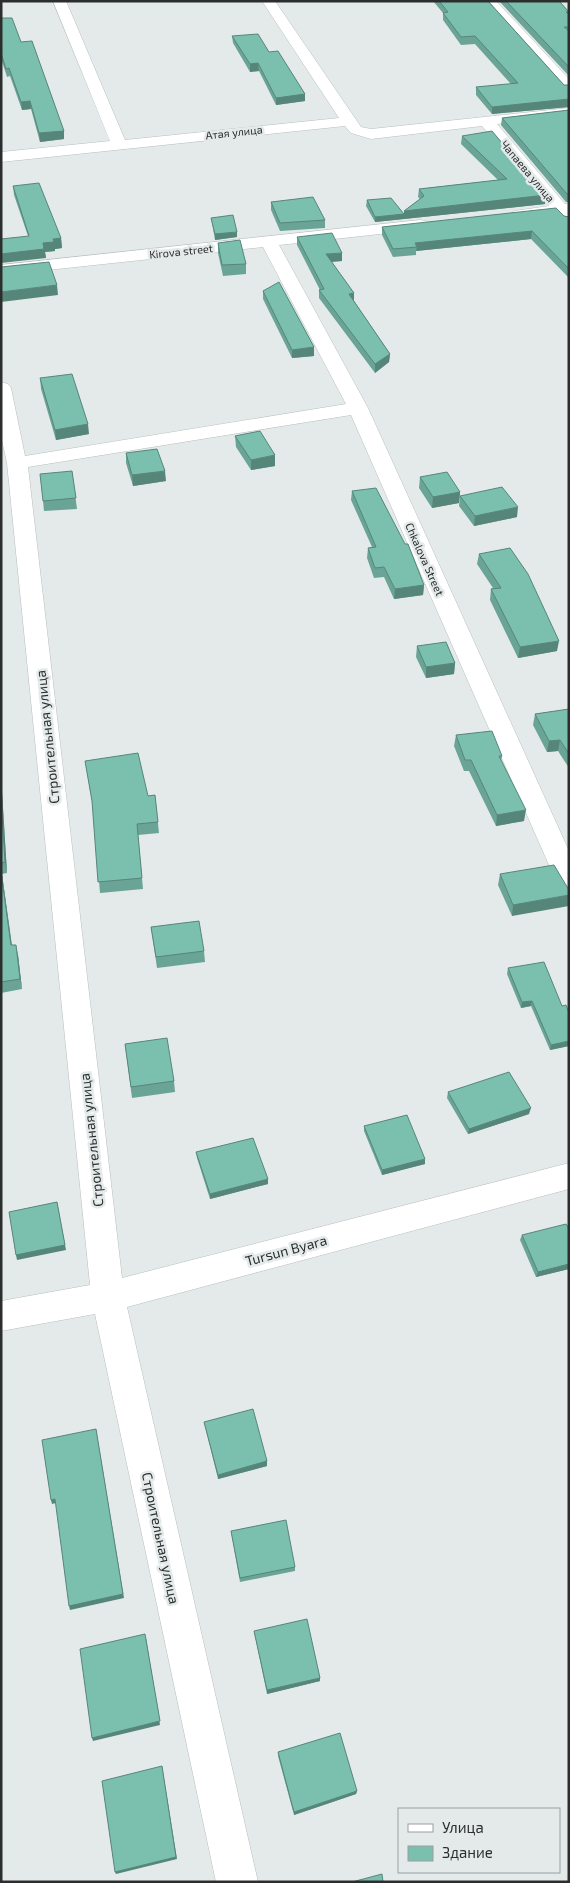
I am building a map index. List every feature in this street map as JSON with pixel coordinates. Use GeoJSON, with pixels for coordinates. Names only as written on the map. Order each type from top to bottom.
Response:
{"type":"FeatureCollection","features":[{"type":"Feature","properties":{"kind":"street"},"geometry":{"type":"LineString","coordinates":[[59,1],[119,144]]}},
{"type":"Feature","properties":{"kind":"street"},"geometry":{"type":"LineString","coordinates":[[268,1],[356,130],[371,134],[569,112]]}},
{"type":"Feature","properties":{"kind":"street"},"geometry":{"type":"LineString","coordinates":[[489,1],[569,88]]}},
{"type":"Feature","properties":{"kind":"street","name":"Атая улица"},"geometry":{"type":"LineString","coordinates":[[1,157],[349,121]]}},
{"type":"Feature","properties":{"kind":"street","name":"Чапаева улица"},"geometry":{"type":"LineString","coordinates":[[487,122],[566,212]]}},
{"type":"Feature","properties":{"kind":"street"},"geometry":{"type":"LineString","coordinates":[[502,216],[566,212]]}},
{"type":"Feature","properties":{"kind":"street","name":"Kirova street"},"geometry":{"type":"LineString","coordinates":[[1,270],[434,223]]}},
{"type":"Feature","properties":{"kind":"street","name":"Chkalova Street"},"geometry":{"type":"LineString","coordinates":[[269,242],[358,408],[569,881]]}},
{"type":"Feature","properties":{"kind":"street","name":"Строительная улица"},"geometry":{"type":"LineString","coordinates":[[1,388],[17,463],[108,1297],[236,1882]]}},
{"type":"Feature","properties":{"kind":"street"},"geometry":{"type":"LineString","coordinates":[[17,463],[358,408]]}},
{"type":"Feature","properties":{"kind":"street","name":"Tursun Byara"},"geometry":{"type":"LineString","coordinates":[[1,1316],[108,1297],[569,1176]]}},
{"type":"Feature","properties":{"kind":"building"},"geometry":{"type":"Polygon","coordinates":[[[439,1],[488,1],[564,85],[569,85],[569,99],[492,107],[476,87],[518,83],[475,36],[461,37],[443,13],[448,12],[439,1]]]}},
{"type":"Feature","properties":{"kind":"building"},"geometry":{"type":"Polygon","coordinates":[[[506,1],[559,1],[569,12],[566,12],[569,14],[569,27],[564,27],[569,31],[569,67],[506,1]]]}},
{"type":"Feature","properties":{"kind":"building"},"geometry":{"type":"Polygon","coordinates":[[[1,18],[12,18],[21,42],[32,41],[64,131],[39,133],[30,101],[21,102],[9,68],[6,69],[1,53],[1,18]]]}},
{"type":"Feature","properties":{"kind":"building"},"geometry":{"type":"Polygon","coordinates":[[[258,34],[269,52],[278,51],[305,94],[276,98],[258,63],[250,64],[232,36],[258,34]]]}},
{"type":"Feature","properties":{"kind":"building"},"geometry":{"type":"Polygon","coordinates":[[[569,110],[569,194],[567,194],[502,118],[569,110]]]}},
{"type":"Feature","properties":{"kind":"building"},"geometry":{"type":"Polygon","coordinates":[[[492,131],[546,195],[404,211],[424,196],[419,189],[507,179],[462,136],[492,131]]]}},
{"type":"Feature","properties":{"kind":"building"},"geometry":{"type":"Polygon","coordinates":[[[39,183],[61,238],[53,239],[54,242],[43,243],[44,249],[1,254],[1,239],[29,236],[13,186],[39,183]]]}},
{"type":"Feature","properties":{"kind":"building"},"geometry":{"type":"Polygon","coordinates":[[[313,197],[325,220],[280,223],[271,202],[313,197]]]}},
{"type":"Feature","properties":{"kind":"building"},"geometry":{"type":"Polygon","coordinates":[[[391,198],[404,214],[375,217],[367,200],[391,198]]]}},
{"type":"Feature","properties":{"kind":"building"},"geometry":{"type":"Polygon","coordinates":[[[556,208],[564,216],[569,217],[569,269],[532,231],[415,243],[417,247],[393,249],[382,227],[556,208]]]}},
{"type":"Feature","properties":{"kind":"building"},"geometry":{"type":"Polygon","coordinates":[[[233,215],[237,232],[215,234],[211,218],[233,215]]]}},
{"type":"Feature","properties":{"kind":"building"},"geometry":{"type":"Polygon","coordinates":[[[332,233],[342,253],[326,254],[354,293],[349,294],[390,354],[375,364],[319,290],[324,289],[297,237],[332,233]]]}},
{"type":"Feature","properties":{"kind":"building"},"geometry":{"type":"Polygon","coordinates":[[[240,240],[246,264],[222,265],[218,243],[240,240]]]}},
{"type":"Feature","properties":{"kind":"building"},"geometry":{"type":"Polygon","coordinates":[[[49,262],[57,285],[1,292],[1,267],[49,262]]]}},
{"type":"Feature","properties":{"kind":"building"},"geometry":{"type":"Polygon","coordinates":[[[279,282],[314,347],[292,350],[263,291],[279,282]]]}},
{"type":"Feature","properties":{"kind":"building"},"geometry":{"type":"Polygon","coordinates":[[[72,374],[88,424],[55,430],[40,378],[72,374]]]}},
{"type":"Feature","properties":{"kind":"building"},"geometry":{"type":"Polygon","coordinates":[[[260,431],[275,455],[251,460],[235,436],[260,431]]]}},
{"type":"Feature","properties":{"kind":"building"},"geometry":{"type":"Polygon","coordinates":[[[157,449],[165,471],[132,475],[126,453],[157,449]]]}},
{"type":"Feature","properties":{"kind":"building"},"geometry":{"type":"Polygon","coordinates":[[[72,471],[76,498],[43,501],[40,474],[72,471]]]}},
{"type":"Feature","properties":{"kind":"building"},"geometry":{"type":"Polygon","coordinates":[[[447,472],[460,492],[433,497],[420,477],[447,472]]]}},
{"type":"Feature","properties":{"kind":"building"},"geometry":{"type":"Polygon","coordinates":[[[502,487],[518,507],[475,516],[460,496],[502,487]]]}},
{"type":"Feature","properties":{"kind":"building"},"geometry":{"type":"Polygon","coordinates":[[[376,488],[405,544],[408,544],[424,585],[395,589],[384,567],[375,568],[368,548],[376,547],[352,491],[376,488]]]}},
{"type":"Feature","properties":{"kind":"building"},"geometry":{"type":"Polygon","coordinates":[[[510,548],[528,574],[559,641],[520,647],[491,589],[501,588],[479,554],[510,548]]]}},
{"type":"Feature","properties":{"kind":"building"},"geometry":{"type":"Polygon","coordinates":[[[446,642],[455,663],[426,667],[417,646],[446,642]]]}},
{"type":"Feature","properties":{"kind":"building"},"geometry":{"type":"Polygon","coordinates":[[[569,709],[569,754],[560,740],[549,741],[535,714],[569,709]]]}},
{"type":"Feature","properties":{"kind":"building"},"geometry":{"type":"Polygon","coordinates":[[[492,731],[502,756],[499,756],[526,810],[497,815],[471,760],[465,760],[456,735],[492,731]]]}},
{"type":"Feature","properties":{"kind":"building"},"geometry":{"type":"Polygon","coordinates":[[[138,753],[148,796],[155,795],[158,822],[137,824],[142,878],[98,882],[92,801],[85,761],[138,753]]]}},
{"type":"Feature","properties":{"kind":"building"},"geometry":{"type":"Polygon","coordinates":[[[1,798],[5,862],[1,863],[1,798]]]}},
{"type":"Feature","properties":{"kind":"building"},"geometry":{"type":"Polygon","coordinates":[[[554,865],[569,890],[569,895],[513,905],[500,874],[554,865]]]}},
{"type":"Feature","properties":{"kind":"building"},"geometry":{"type":"Polygon","coordinates":[[[1,872],[11,945],[16,945],[20,979],[1,982],[1,872]]]}},
{"type":"Feature","properties":{"kind":"building"},"geometry":{"type":"Polygon","coordinates":[[[199,921],[204,951],[156,957],[151,927],[199,921]]]}},
{"type":"Feature","properties":{"kind":"building"},"geometry":{"type":"Polygon","coordinates":[[[544,962],[562,1006],[566,1005],[569,1013],[569,1041],[551,1045],[532,1001],[522,1002],[508,968],[544,962]]]}},
{"type":"Feature","properties":{"kind":"building"},"geometry":{"type":"Polygon","coordinates":[[[167,1038],[174,1081],[131,1087],[125,1044],[167,1038]]]}},
{"type":"Feature","properties":{"kind":"building"},"geometry":{"type":"Polygon","coordinates":[[[509,1072],[531,1108],[469,1129],[448,1092],[509,1072]]]}},
{"type":"Feature","properties":{"kind":"building"},"geometry":{"type":"Polygon","coordinates":[[[407,1115],[425,1159],[382,1170],[364,1126],[407,1115]]]}},
{"type":"Feature","properties":{"kind":"building"},"geometry":{"type":"Polygon","coordinates":[[[253,1138],[268,1179],[210,1194],[196,1152],[253,1138]]]}},
{"type":"Feature","properties":{"kind":"building"},"geometry":{"type":"Polygon","coordinates":[[[57,1202],[65,1245],[16,1255],[9,1212],[57,1202]]]}},
{"type":"Feature","properties":{"kind":"building"},"geometry":{"type":"Polygon","coordinates":[[[566,1224],[569,1229],[569,1264],[538,1272],[522,1235],[566,1224]]]}},
{"type":"Feature","properties":{"kind":"building"},"geometry":{"type":"Polygon","coordinates":[[[253,1409],[267,1461],[218,1475],[204,1422],[253,1409]]]}},
{"type":"Feature","properties":{"kind":"building"},"geometry":{"type":"Polygon","coordinates":[[[96,1429],[123,1594],[69,1606],[55,1499],[51,1500],[42,1440],[96,1429]]]}},
{"type":"Feature","properties":{"kind":"building"},"geometry":{"type":"Polygon","coordinates":[[[286,1520],[295,1567],[240,1578],[231,1531],[286,1520]]]}},
{"type":"Feature","properties":{"kind":"building"},"geometry":{"type":"Polygon","coordinates":[[[307,1619],[320,1678],[267,1690],[254,1631],[307,1619]]]}},
{"type":"Feature","properties":{"kind":"building"},"geometry":{"type":"Polygon","coordinates":[[[145,1634],[160,1721],[92,1738],[80,1649],[145,1634]]]}},
{"type":"Feature","properties":{"kind":"building"},"geometry":{"type":"Polygon","coordinates":[[[340,1733],[357,1791],[294,1812],[278,1752],[340,1733]]]}},
{"type":"Feature","properties":{"kind":"building"},"geometry":{"type":"Polygon","coordinates":[[[162,1766],[176,1857],[115,1872],[102,1781],[162,1766]]]}},
{"type":"Feature","properties":{"kind":"building"},"geometry":{"type":"Polygon","coordinates":[[[382,1874],[383,1882],[352,1882],[382,1874]]]}}]}
